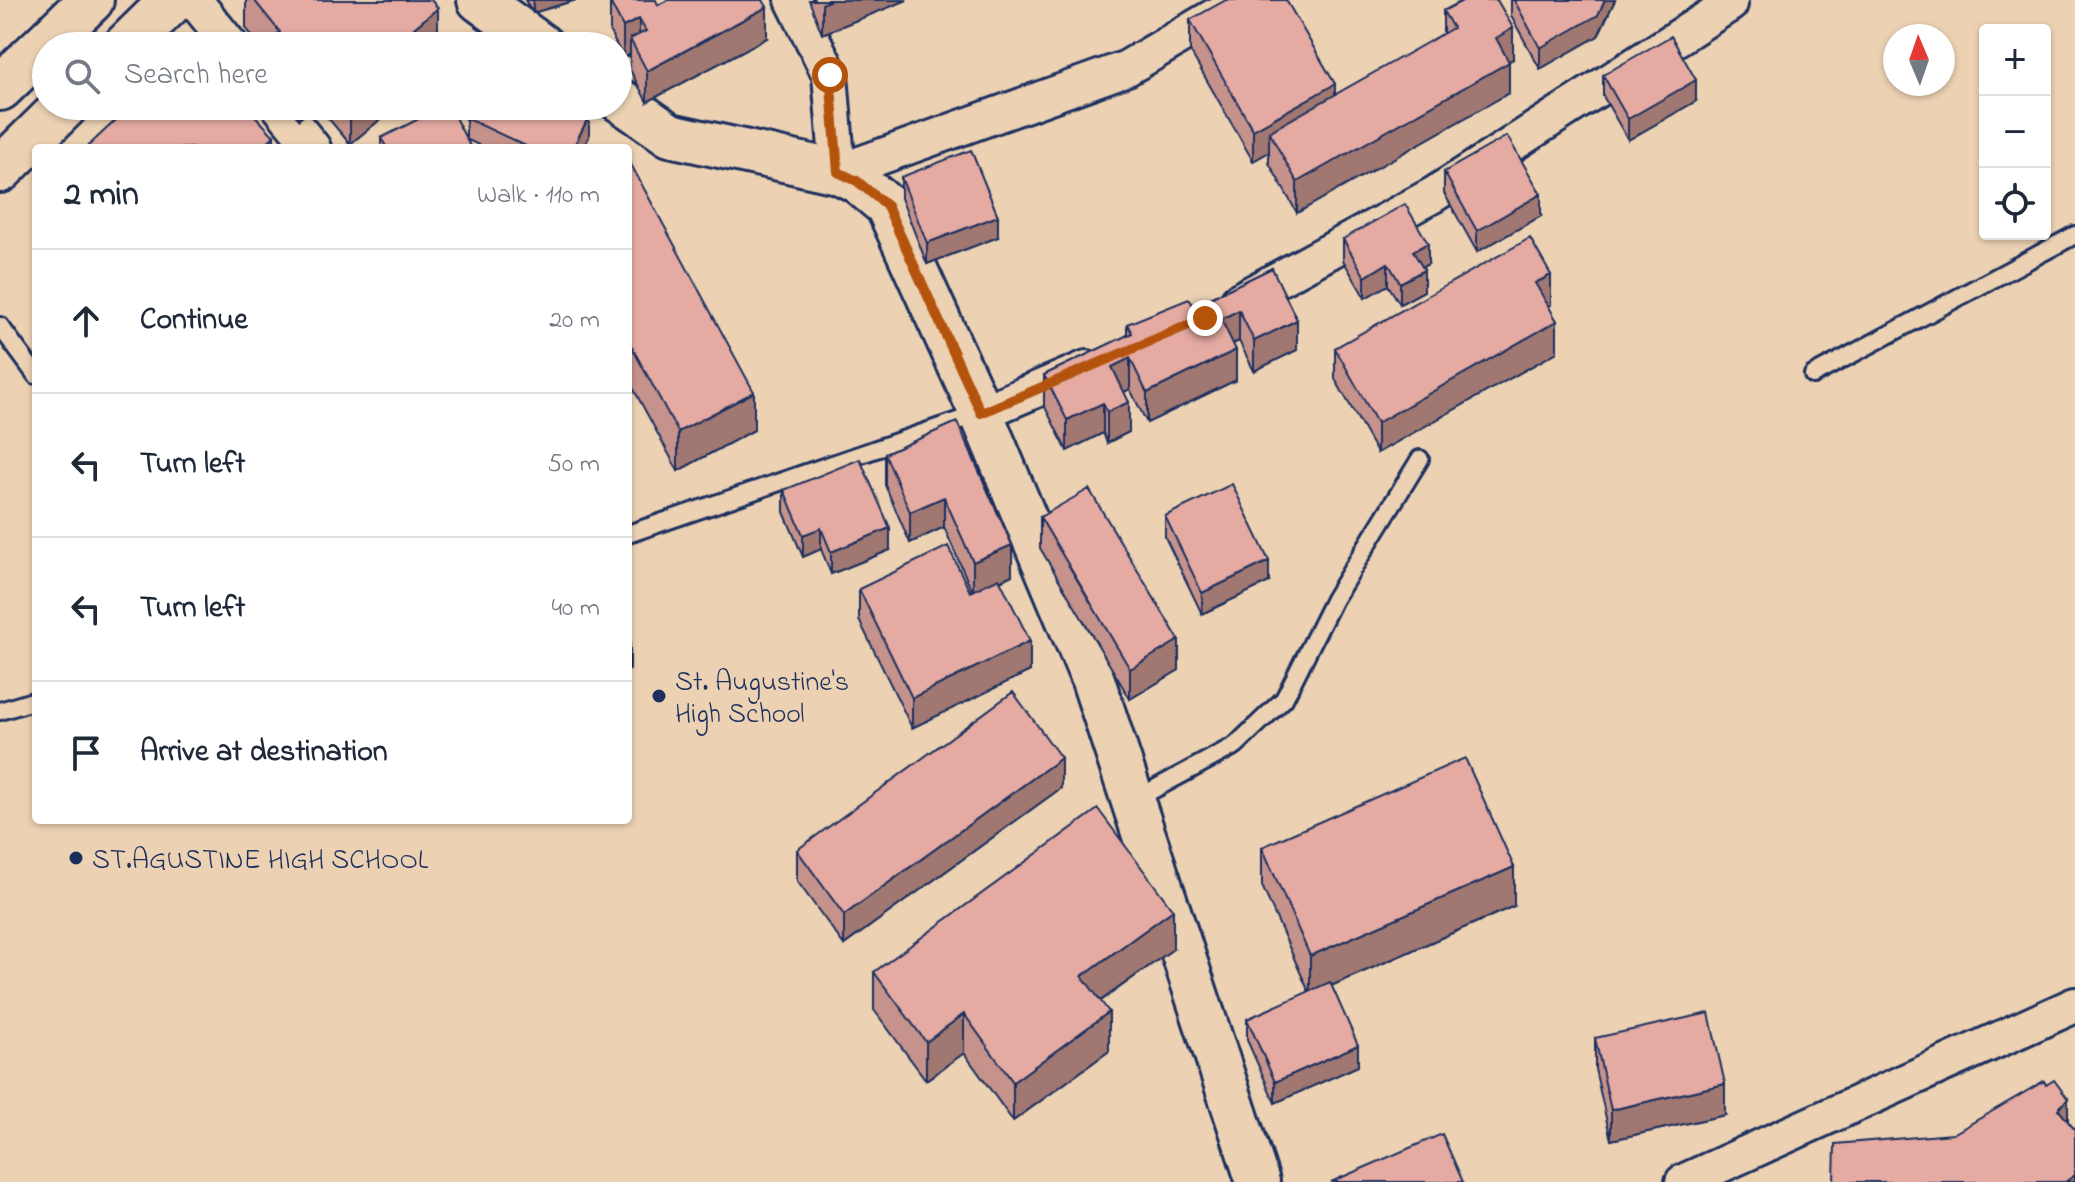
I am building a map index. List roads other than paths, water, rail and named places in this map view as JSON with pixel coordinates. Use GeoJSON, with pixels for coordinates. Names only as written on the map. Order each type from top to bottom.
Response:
{"type":"FeatureCollection","features":[{"type":"Feature","properties":{"kind":"main road"},"geometry":{"type":"LineString","coordinates":[[58,32],[91,0]]}},
{"type":"Feature","properties":{"kind":"main road"},"geometry":{"type":"LineString","coordinates":[[140,32],[173,0]]}},
{"type":"Feature","properties":{"kind":"main road"},"geometry":{"type":"LineString","coordinates":[[0,88],[32,57]]}},
{"type":"Feature","properties":{"kind":"main road"},"geometry":{"type":"LineString","coordinates":[[0,170],[51,120]]}},
{"type":"Feature","properties":{"kind":"street"},"geometry":{"type":"LineString","coordinates":[[194,0],[220,32]]}},
{"type":"Feature","properties":{"kind":"street"},"geometry":{"type":"LineString","coordinates":[[479,0],[523,32]]}},
{"type":"Feature","properties":{"kind":"street"},"geometry":{"type":"LineString","coordinates":[[793,0],[830,75],[838,172]]}},
{"type":"Feature","properties":{"kind":"street"},"geometry":{"type":"LineString","coordinates":[[838,172],[1127,68],[1242,0]]}},
{"type":"Feature","properties":{"kind":"street"},"geometry":{"type":"LineString","coordinates":[[1205,318],[1433,195],[1730,4]]}},
{"type":"Feature","properties":{"kind":"street"},"geometry":{"type":"LineString","coordinates":[[632,109],[670,135],[838,172],[857,181],[887,206],[981,413],[1093,680],[1258,1182]]}},
{"type":"Feature","properties":{"kind":"street"},"geometry":{"type":"LineString","coordinates":[[290,120],[310,144]]}},
{"type":"Feature","properties":{"kind":"street"},"geometry":{"type":"LineString","coordinates":[[981,413],[1121,354]]}},
{"type":"Feature","properties":{"kind":"street"},"geometry":{"type":"LineString","coordinates":[[1683,1182],[2075,1005]]}},
{"type":"Feature","properties":{"kind":"lane"},"geometry":{"type":"LineString","coordinates":[[1813,375],[2075,235]]}},
{"type":"Feature","properties":{"kind":"lane"},"geometry":{"type":"LineString","coordinates":[[0,326],[32,370]]}},
{"type":"Feature","properties":{"kind":"lane"},"geometry":{"type":"LineString","coordinates":[[632,533],[981,413]]}},
{"type":"Feature","properties":{"kind":"lane"},"geometry":{"type":"LineString","coordinates":[[1133,801],[1236,745],[1284,699],[1334,599],[1420,459]]}},
{"type":"Feature","properties":{"kind":"lane"},"geometry":{"type":"LineString","coordinates":[[0,711],[32,701]]}},
{"type":"Feature","properties":{"kind":"place","name":"St. Augustine's High School"},"geometry":{"type":"Point","coordinates":[659,696]}},
{"type":"Feature","properties":{"kind":"place","name":"ST.AGUSTINE HIGH SCHOOL"},"geometry":{"type":"Point","coordinates":[76,858]}}]}
